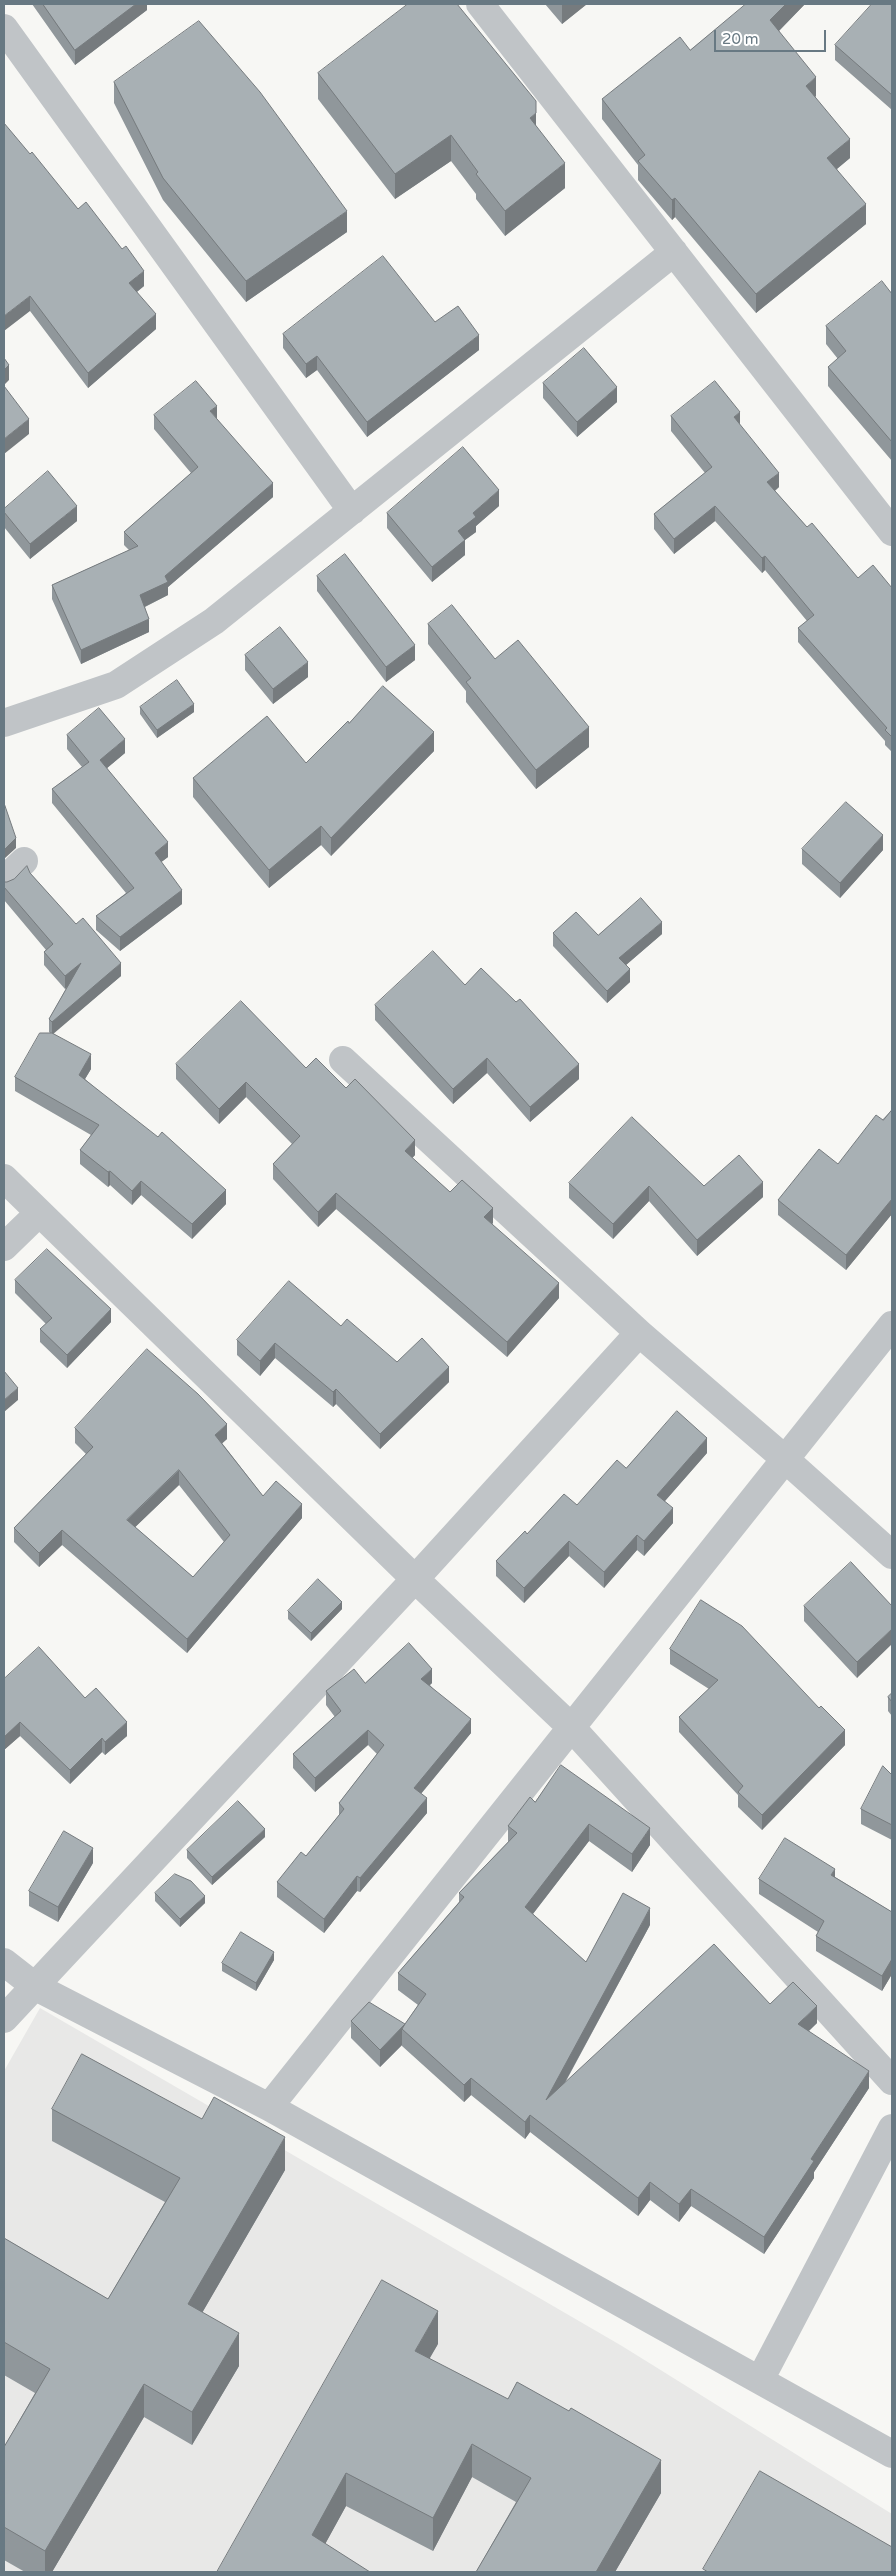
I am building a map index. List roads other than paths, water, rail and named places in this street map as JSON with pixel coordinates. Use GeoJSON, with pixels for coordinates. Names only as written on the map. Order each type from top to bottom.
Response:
{"type":"FeatureCollection","features":[{"type":"Feature","properties":{"kind":"street"},"geometry":{"type":"LineString","coordinates":[[480,4],[892,532]]}},
{"type":"Feature","properties":{"kind":"street"},"geometry":{"type":"LineString","coordinates":[[4,28],[352,511]]}},
{"type":"Feature","properties":{"kind":"street"},"geometry":{"type":"LineString","coordinates":[[4,724],[116,685],[214,621],[674,252]]}},
{"type":"Feature","properties":{"kind":"street"},"geometry":{"type":"LineString","coordinates":[[4,880],[24,861]]}},
{"type":"Feature","properties":{"kind":"street"},"geometry":{"type":"LineString","coordinates":[[343,1060],[639,1333],[785,1459],[892,1556]]}},
{"type":"Feature","properties":{"kind":"street"},"geometry":{"type":"LineString","coordinates":[[4,1178],[415,1579],[571,1728],[892,2081]]}},
{"type":"Feature","properties":{"kind":"street"},"geometry":{"type":"LineString","coordinates":[[4,1247],[39,1212]]}},
{"type":"Feature","properties":{"kind":"street"},"geometry":{"type":"LineString","coordinates":[[269,2107],[892,1325]]}},
{"type":"Feature","properties":{"kind":"street"},"geometry":{"type":"LineString","coordinates":[[4,2019],[36,1987],[415,1579],[639,1333]]}},
{"type":"Feature","properties":{"kind":"street"},"geometry":{"type":"LineString","coordinates":[[4,1962],[36,1987],[269,2107],[892,2454]]}},
{"type":"Feature","properties":{"kind":"street"},"geometry":{"type":"LineString","coordinates":[[760,2380],[892,2128]]}}]}
